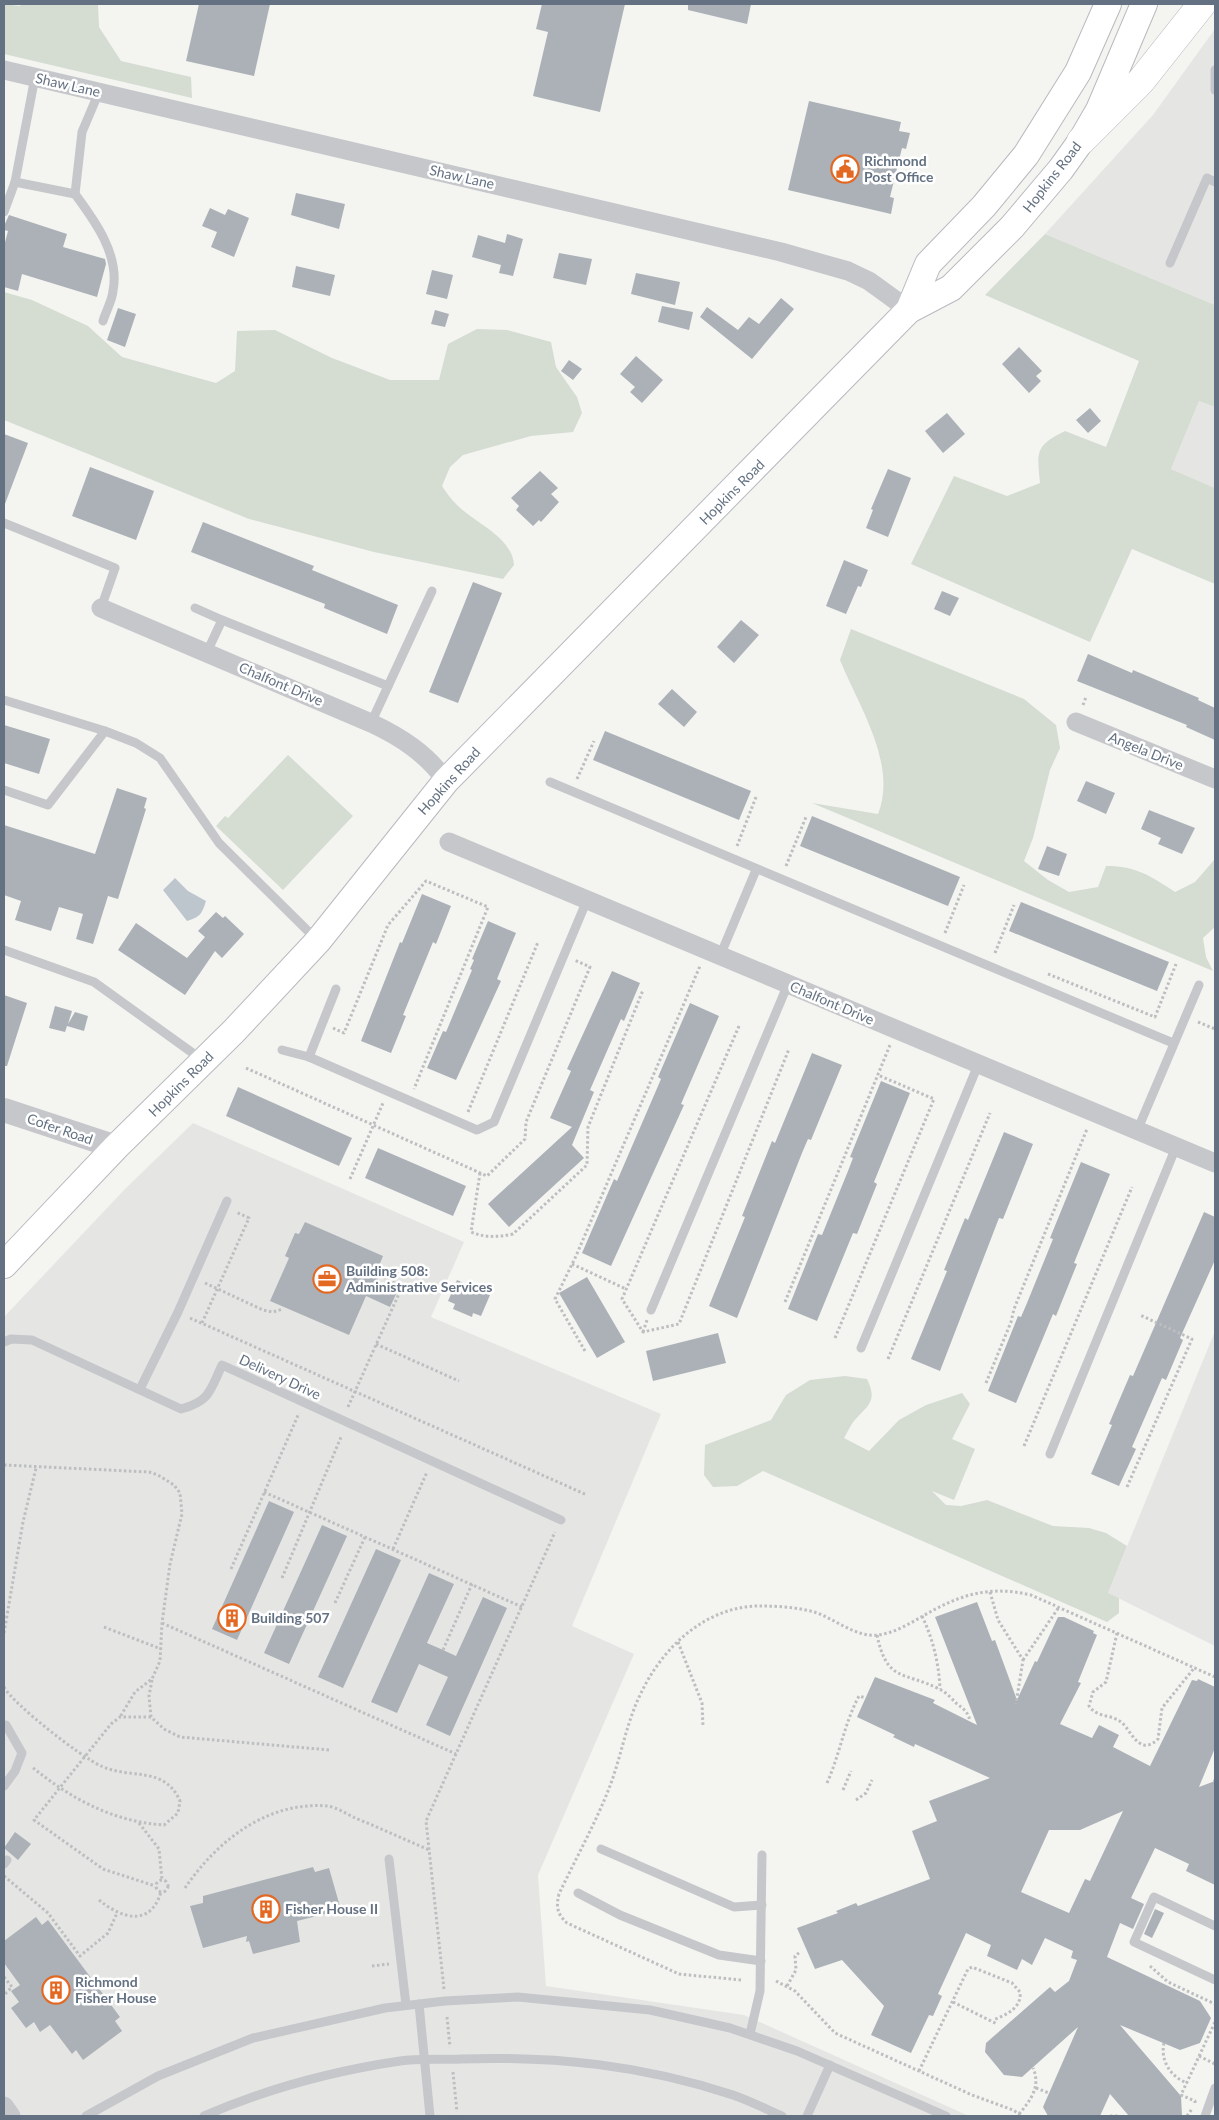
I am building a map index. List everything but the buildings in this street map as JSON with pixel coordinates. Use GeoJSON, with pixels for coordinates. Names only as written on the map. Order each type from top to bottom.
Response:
{"type":"FeatureCollection","features":[{"type":"Feature","properties":{"kind":"main road","name":"Hopkins Road"},"geometry":{"type":"LineString","coordinates":[[909,310],[928,264],[984,206],[1026,155],[1078,72],[1108,4]]}},
{"type":"Feature","properties":{"kind":"main road","name":"Hopkins Road"},"geometry":{"type":"LineString","coordinates":[[4,1265],[116,1147],[204,1061],[318,940],[446,781],[909,310],[951,288],[1012,227],[1061,169],[1081,141],[1099,110],[1144,4]]}},
{"type":"Feature","properties":{"kind":"main road"},"geometry":{"type":"LineString","coordinates":[[1081,141],[1141,81],[1202,4]]}},
{"type":"Feature","properties":{"kind":"street","name":"Shaw Lane"},"geometry":{"type":"LineString","coordinates":[[4,70],[781,252],[848,271],[869,281],[909,310]]}},
{"type":"Feature","properties":{"kind":"street","name":"Chalfont Drive"},"geometry":{"type":"LineString","coordinates":[[101,608],[207,652],[400,737],[434,764],[446,781]]}},
{"type":"Feature","properties":{"kind":"street","name":"Angela Drive"},"geometry":{"type":"LineString","coordinates":[[1076,722],[1215,779]]}},
{"type":"Feature","properties":{"kind":"street","name":"Chalfont Drive"},"geometry":{"type":"LineString","coordinates":[[449,842],[1215,1163]]}},
{"type":"Feature","properties":{"kind":"street","name":"Cofer Road"},"geometry":{"type":"LineString","coordinates":[[4,1110],[116,1147]]}},
{"type":"Feature","properties":{"kind":"street"},"geometry":{"type":"LineString","coordinates":[[4,2106],[11,2116]]}},
{"type":"Feature","properties":{"kind":"lane"},"geometry":{"type":"LineString","coordinates":[[1215,70],[1215,90]]}},
{"type":"Feature","properties":{"kind":"lane"},"geometry":{"type":"LineString","coordinates":[[4,212],[15,182],[35,77]]}},
{"type":"Feature","properties":{"kind":"lane"},"geometry":{"type":"LineString","coordinates":[[75,194],[82,132],[99,92]]}},
{"type":"Feature","properties":{"kind":"lane"},"geometry":{"type":"LineString","coordinates":[[1170,262],[1207,178],[1215,182]]}},
{"type":"Feature","properties":{"kind":"lane"},"geometry":{"type":"LineString","coordinates":[[15,182],[75,194],[97,224],[113,263],[113,291],[103,320]]}},
{"type":"Feature","properties":{"kind":"lane"},"geometry":{"type":"LineString","coordinates":[[4,523],[115,568],[101,608]]}},
{"type":"Feature","properties":{"kind":"lane"},"geometry":{"type":"LineString","coordinates":[[371,723],[432,591]]}},
{"type":"Feature","properties":{"kind":"lane"},"geometry":{"type":"LineString","coordinates":[[195,608],[388,686]]}},
{"type":"Feature","properties":{"kind":"lane"},"geometry":{"type":"LineString","coordinates":[[207,652],[222,620]]}},
{"type":"Feature","properties":{"kind":"lane"},"geometry":{"type":"LineString","coordinates":[[4,700],[105,731],[136,743],[160,758],[219,843],[318,940]]}},
{"type":"Feature","properties":{"kind":"lane"},"geometry":{"type":"LineString","coordinates":[[4,790],[48,805],[105,731]]}},
{"type":"Feature","properties":{"kind":"lane"},"geometry":{"type":"LineString","coordinates":[[550,782],[756,870],[1173,1043]]}},
{"type":"Feature","properties":{"kind":"lane"},"geometry":{"type":"LineString","coordinates":[[720,956],[756,870]]}},
{"type":"Feature","properties":{"kind":"lane"},"geometry":{"type":"LineString","coordinates":[[282,1050],[309,1057],[410,1099],[477,1130],[494,1122],[588,900]]}},
{"type":"Feature","properties":{"kind":"lane"},"geometry":{"type":"LineString","coordinates":[[4,950],[94,982],[204,1061]]}},
{"type":"Feature","properties":{"kind":"lane"},"geometry":{"type":"LineString","coordinates":[[651,1310],[788,984]]}},
{"type":"Feature","properties":{"kind":"lane"},"geometry":{"type":"LineString","coordinates":[[1137,1131],[1199,985]]}},
{"type":"Feature","properties":{"kind":"lane"},"geometry":{"type":"LineString","coordinates":[[309,1057],[336,990]]}},
{"type":"Feature","properties":{"kind":"lane"},"geometry":{"type":"LineString","coordinates":[[861,1348],[978,1065]]}},
{"type":"Feature","properties":{"kind":"lane"},"geometry":{"type":"LineString","coordinates":[[1050,1454],[1176,1147]]}},
{"type":"Feature","properties":{"kind":"lane"},"geometry":{"type":"LineString","coordinates":[[140,1390],[178,1312],[227,1201]]}},
{"type":"Feature","properties":{"kind":"lane","name":"Delivery Drive"},"geometry":{"type":"LineString","coordinates":[[4,1342],[11,1339],[32,1340],[182,1409],[200,1404],[210,1392],[222,1366],[561,1520]]}},
{"type":"Feature","properties":{"kind":"lane"},"geometry":{"type":"LineString","coordinates":[[4,1786],[15,1771],[22,1753],[6,1725]]}},
{"type":"Feature","properties":{"kind":"lane"},"geometry":{"type":"LineString","coordinates":[[601,1849],[734,1908],[762,1905]]}},
{"type":"Feature","properties":{"kind":"lane"},"geometry":{"type":"LineString","coordinates":[[750,2034],[760,1991],[762,1855]]}},
{"type":"Feature","properties":{"kind":"lane"},"geometry":{"type":"LineString","coordinates":[[389,1859],[406,2005]]}},
{"type":"Feature","properties":{"kind":"lane"},"geometry":{"type":"LineString","coordinates":[[578,1893],[620,1915],[719,1955],[761,1961]]}},
{"type":"Feature","properties":{"kind":"lane"},"geometry":{"type":"LineString","coordinates":[[1215,1926],[1154,1897],[1134,1942],[1215,1980]]}},
{"type":"Feature","properties":{"kind":"lane"},"geometry":{"type":"LineString","coordinates":[[86,2116],[158,2076],[253,2038],[334,2018],[406,2005],[518,1997],[650,2010],[730,2028],[797,2051],[946,2116]]}},
{"type":"Feature","properties":{"kind":"lane"},"geometry":{"type":"LineString","coordinates":[[419,2004],[430,2116]]}},
{"type":"Feature","properties":{"kind":"lane"},"geometry":{"type":"LineString","coordinates":[[204,2116],[258,2095],[325,2076],[402,2060],[537,2059],[598,2063],[680,2080],[734,2096],[782,2116]]}},
{"type":"Feature","properties":{"kind":"lane"},"geometry":{"type":"LineString","coordinates":[[807,2116],[830,2065]]}},
{"type":"Feature","properties":{"kind":"lane"},"geometry":{"type":"LineString","coordinates":[[1205,2116],[1215,2088]]}},
{"type":"Feature","properties":{"kind":"path"},"geometry":{"type":"LineString","coordinates":[[576,783],[594,741]]}},
{"type":"Feature","properties":{"kind":"path"},"geometry":{"type":"LineString","coordinates":[[737,846],[755,800]]}},
{"type":"Feature","properties":{"kind":"path"},"geometry":{"type":"LineString","coordinates":[[786,866],[805,819]]}},
{"type":"Feature","properties":{"kind":"path"},"geometry":{"type":"LineString","coordinates":[[342,1032],[344,1033],[388,925],[426,881],[488,907],[415,1086]]}},
{"type":"Feature","properties":{"kind":"path"},"geometry":{"type":"LineString","coordinates":[[945,933],[964,886]]}},
{"type":"Feature","properties":{"kind":"path"},"geometry":{"type":"LineString","coordinates":[[995,953],[1014,906]]}},
{"type":"Feature","properties":{"kind":"path"},"geometry":{"type":"LineString","coordinates":[[469,1109],[538,944]]}},
{"type":"Feature","properties":{"kind":"path"},"geometry":{"type":"LineString","coordinates":[[989,950],[1004,956]]}},
{"type":"Feature","properties":{"kind":"path"},"geometry":{"type":"LineString","coordinates":[[246,1068],[487,1176],[525,1139],[526,1122],[590,967],[573,960]]}},
{"type":"Feature","properties":{"kind":"path"},"geometry":{"type":"LineString","coordinates":[[1039,970],[1155,1017],[1176,964]]}},
{"type":"Feature","properties":{"kind":"path"},"geometry":{"type":"LineString","coordinates":[[585,1351],[555,1299],[572,1264],[700,967]]}},
{"type":"Feature","properties":{"kind":"path"},"geometry":{"type":"LineString","coordinates":[[480,1173],[471,1232],[480,1236],[500,1237],[513,1234],[587,1166],[588,1127],[643,990]]}},
{"type":"Feature","properties":{"kind":"path"},"geometry":{"type":"LineString","coordinates":[[1198,1022],[1215,1029]]}},
{"type":"Feature","properties":{"kind":"path"},"geometry":{"type":"LineString","coordinates":[[785,1302],[891,1043]]}},
{"type":"Feature","properties":{"kind":"path"},"geometry":{"type":"LineString","coordinates":[[836,1337],[935,1099],[878,1075]]}},
{"type":"Feature","properties":{"kind":"path"},"geometry":{"type":"LineString","coordinates":[[350,1178],[383,1102]]}},
{"type":"Feature","properties":{"kind":"path"},"geometry":{"type":"LineString","coordinates":[[888,1358],[990,1113]]}},
{"type":"Feature","properties":{"kind":"path"},"geometry":{"type":"LineString","coordinates":[[986,1384],[1012,1322],[1014,1309],[1088,1126]]}},
{"type":"Feature","properties":{"kind":"path"},"geometry":{"type":"LineString","coordinates":[[1025,1444],[1132,1187]]}},
{"type":"Feature","properties":{"kind":"path"},"geometry":{"type":"LineString","coordinates":[[247,1217],[249,1218],[201,1322],[587,1495]]}},
{"type":"Feature","properties":{"kind":"path"},"geometry":{"type":"LineString","coordinates":[[572,1264],[626,1290]]}},
{"type":"Feature","properties":{"kind":"path"},"geometry":{"type":"LineString","coordinates":[[348,1407],[402,1287],[380,1275]]}},
{"type":"Feature","properties":{"kind":"path"},"geometry":{"type":"LineString","coordinates":[[212,1286],[263,1310],[273,1312],[283,1309]]}},
{"type":"Feature","properties":{"kind":"path"},"geometry":{"type":"LineString","coordinates":[[1127,1487],[1192,1339],[1140,1315]]}},
{"type":"Feature","properties":{"kind":"path"},"geometry":{"type":"LineString","coordinates":[[376,1344],[459,1381]]}},
{"type":"Feature","properties":{"kind":"path"},"geometry":{"type":"LineString","coordinates":[[231,1568],[298,1417]]}},
{"type":"Feature","properties":{"kind":"path"},"geometry":{"type":"LineString","coordinates":[[282,1578],[341,1437]]}},
{"type":"Feature","properties":{"kind":"path"},"geometry":{"type":"LineString","coordinates":[[4,1465],[36,1468],[134,1470],[158,1475],[174,1486],[180,1494],[182,1514],[170,1564],[162,1623],[160,1661],[152,1680],[149,1696],[151,1717],[164,1729],[180,1736],[330,1750]]}},
{"type":"Feature","properties":{"kind":"path"},"geometry":{"type":"LineString","coordinates":[[4,1633],[23,1522],[36,1468]]}},
{"type":"Feature","properties":{"kind":"path"},"geometry":{"type":"LineString","coordinates":[[393,1549],[426,1475]]}},
{"type":"Feature","properties":{"kind":"path"},"geometry":{"type":"LineString","coordinates":[[264,1492],[522,1607]]}},
{"type":"Feature","properties":{"kind":"path"},"geometry":{"type":"LineString","coordinates":[[444,1991],[426,1821],[561,1520]]}},
{"type":"Feature","properties":{"kind":"path"},"geometry":{"type":"LineString","coordinates":[[335,1603],[365,1537]]}},
{"type":"Feature","properties":{"kind":"path"},"geometry":{"type":"LineString","coordinates":[[443,1650],[472,1584]]}},
{"type":"Feature","properties":{"kind":"path"},"geometry":{"type":"LineString","coordinates":[[740,1980],[679,1974],[566,1923],[560,1917],[557,1906],[559,1894],[608,1792],[641,1692],[656,1665],[697,1625],[736,1607],[789,1607],[815,1612],[865,1634],[877,1635],[902,1627],[947,1602],[973,1594],[1007,1589],[1059,1607],[1215,1677]]}},
{"type":"Feature","properties":{"kind":"path"},"geometry":{"type":"LineString","coordinates":[[990,1592],[998,1620],[1023,1660]]}},
{"type":"Feature","properties":{"kind":"path"},"geometry":{"type":"LineString","coordinates":[[1016,1704],[1023,1660],[1059,1607]]}},
{"type":"Feature","properties":{"kind":"path"},"geometry":{"type":"LineString","coordinates":[[922,1616],[928,1629],[939,1672],[940,1689]]}},
{"type":"Feature","properties":{"kind":"path"},"geometry":{"type":"LineString","coordinates":[[162,1623],[456,1754]]}},
{"type":"Feature","properties":{"kind":"path"},"geometry":{"type":"LineString","coordinates":[[104,1627],[161,1650]]}},
{"type":"Feature","properties":{"kind":"path"},"geometry":{"type":"LineString","coordinates":[[1117,1633],[1106,1682],[1093,1692],[1089,1706],[1096,1714],[1119,1721],[1143,1745],[1149,1745],[1158,1739],[1162,1708],[1194,1668]]}},
{"type":"Feature","properties":{"kind":"path"},"geometry":{"type":"LineString","coordinates":[[877,1635],[885,1661],[892,1669],[911,1680],[940,1689],[969,1714],[970,1721]]}},
{"type":"Feature","properties":{"kind":"path"},"geometry":{"type":"LineString","coordinates":[[678,1642],[702,1702],[703,1728]]}},
{"type":"Feature","properties":{"kind":"path"},"geometry":{"type":"LineString","coordinates":[[152,1680],[135,1692],[120,1717],[58,1788],[34,1820],[82,1856],[103,1869],[155,1886],[161,1892]]}},
{"type":"Feature","properties":{"kind":"path"},"geometry":{"type":"LineString","coordinates":[[4,1687],[15,1701],[85,1756],[113,1770],[130,1775],[158,1777],[172,1788],[180,1801],[178,1813],[164,1825],[139,1822],[86,1805],[58,1788],[32,1767]]}},
{"type":"Feature","properties":{"kind":"path"},"geometry":{"type":"LineString","coordinates":[[827,1783],[838,1758],[847,1719],[859,1696],[866,1698]]}},
{"type":"Feature","properties":{"kind":"path"},"geometry":{"type":"LineString","coordinates":[[120,1717],[151,1717]]}},
{"type":"Feature","properties":{"kind":"path"},"geometry":{"type":"LineString","coordinates":[[843,1790],[851,1771]]}},
{"type":"Feature","properties":{"kind":"path"},"geometry":{"type":"LineString","coordinates":[[856,1800],[866,1792],[872,1780]]}},
{"type":"Feature","properties":{"kind":"path"},"geometry":{"type":"LineString","coordinates":[[185,1888],[209,1856],[236,1832],[278,1812],[305,1807],[329,1806],[429,1850]]}},
{"type":"Feature","properties":{"kind":"path"},"geometry":{"type":"LineString","coordinates":[[99,1900],[117,1913],[128,1916],[150,1912],[161,1892],[168,1887],[166,1882],[162,1880],[159,1849],[139,1822]]}},
{"type":"Feature","properties":{"kind":"path"},"geometry":{"type":"LineString","coordinates":[[6,1877],[48,1913],[80,1956],[108,1932],[117,1913]]}},
{"type":"Feature","properties":{"kind":"path"},"geometry":{"type":"LineString","coordinates":[[155,1886],[157,1882],[162,1880]]}},
{"type":"Feature","properties":{"kind":"path"},"geometry":{"type":"LineString","coordinates":[[787,1986],[796,1970],[795,1956],[800,1952]]}},
{"type":"Feature","properties":{"kind":"path"},"geometry":{"type":"LineString","coordinates":[[372,1966],[389,1964]]}},
{"type":"Feature","properties":{"kind":"path"},"geometry":{"type":"LineString","coordinates":[[919,2071],[968,1970],[978,1968],[1012,1983],[1020,1992],[1020,2002],[1017,2007],[993,2020]]}},
{"type":"Feature","properties":{"kind":"path"},"geometry":{"type":"LineString","coordinates":[[4,1977],[12,1987],[4,1995]]}},
{"type":"Feature","properties":{"kind":"path"},"geometry":{"type":"LineString","coordinates":[[776,1981],[795,1991],[835,2033],[1021,2115],[1036,2088],[1036,2074],[1032,2068]]}},
{"type":"Feature","properties":{"kind":"path"},"geometry":{"type":"LineString","coordinates":[[1168,1982],[1215,2004]]}},
{"type":"Feature","properties":{"kind":"path"},"geometry":{"type":"LineString","coordinates":[[953,2002],[993,2020],[997,2024]]}},
{"type":"Feature","properties":{"kind":"path"},"geometry":{"type":"LineString","coordinates":[[447,2018],[450,2047]]}},
{"type":"Feature","properties":{"kind":"path"},"geometry":{"type":"LineString","coordinates":[[1195,2101],[1182,2095],[1215,2022]]}},
{"type":"Feature","properties":{"kind":"path"},"geometry":{"type":"LineString","coordinates":[[1164,2043],[1163,2059],[1167,2066],[1176,2079],[1187,2083]]}},
{"type":"Feature","properties":{"kind":"path"},"geometry":{"type":"LineString","coordinates":[[1199,2056],[1215,2064]]}},
{"type":"Feature","properties":{"kind":"path"},"geometry":{"type":"LineString","coordinates":[[453,2069],[457,2112]]}},
{"type":"Feature","properties":{"kind":"path"},"geometry":{"type":"LineString","coordinates":[[1036,2088],[1049,2093]]}},
{"type":"Feature","properties":{"kind":"path"},"geometry":{"type":"LineString","coordinates":[[1110,2116],[1118,2116]]}},
{"type":"Feature","properties":{"kind":"shaded area"},"geometry":{"type":"Polygon","coordinates":[[[4,4],[20,6],[21,4],[98,4],[99,27],[121,61],[191,77],[192,98],[4,54],[4,4]]]}},
{"type":"Feature","properties":{"kind":"shaded area"},"geometry":{"type":"Polygon","coordinates":[[[1215,29],[1215,305],[1045,234],[1153,115],[1215,29]]]}},
{"type":"Feature","properties":{"kind":"shaded area"},"geometry":{"type":"Polygon","coordinates":[[[1045,234],[1215,305],[1215,407],[1199,401],[1171,469],[1215,488],[1215,584],[1132,549],[1090,642],[911,564],[954,476],[1007,496],[1040,483],[1038,463],[1040,451],[1048,441],[1065,431],[1106,447],[1139,361],[985,295],[1045,234]]]}},
{"type":"Feature","properties":{"kind":"shaded area"},"geometry":{"type":"Polygon","coordinates":[[[4,292],[32,300],[88,326],[122,357],[216,383],[235,371],[237,331],[275,330],[332,358],[390,380],[439,380],[448,344],[477,329],[507,330],[551,342],[556,367],[577,397],[582,413],[573,432],[531,436],[463,455],[450,467],[442,486],[445,491],[464,511],[500,538],[512,555],[514,565],[503,579],[374,552],[249,519],[4,420],[4,292]]]}},
{"type":"Feature","properties":{"kind":"shaded area"},"geometry":{"type":"Polygon","coordinates":[[[1199,401],[1215,407],[1215,488],[1171,469],[1199,401]]]}},
{"type":"Feature","properties":{"kind":"shaded area"},"geometry":{"type":"Polygon","coordinates":[[[851,629],[1024,699],[1056,725],[1060,748],[1050,770],[1033,838],[1024,861],[1048,880],[1069,892],[1098,887],[1106,866],[1117,866],[1143,873],[1175,892],[1195,882],[1215,859],[1215,927],[1203,938],[1206,957],[1213,971],[812,803],[878,814],[883,795],[880,755],[865,715],[840,660],[851,629]]]}},
{"type":"Feature","properties":{"kind":"shaded area"},"geometry":{"type":"Polygon","coordinates":[[[288,755],[353,816],[283,890],[216,826],[225,816],[228,818],[288,755]]]}},
{"type":"Feature","properties":{"kind":"shaded area"},"geometry":{"type":"Polygon","coordinates":[[[175,878],[188,891],[206,901],[202,912],[195,918],[187,921],[163,890],[175,878]]]}},
{"type":"Feature","properties":{"kind":"shaded area"},"geometry":{"type":"Polygon","coordinates":[[[193,1123],[464,1242],[431,1317],[661,1414],[572,1626],[634,1654],[538,1875],[546,1986],[744,2015],[969,2116],[4,2116],[4,1317],[125,1189],[193,1123]]]}},
{"type":"Feature","properties":{"kind":"shaded area"},"geometry":{"type":"Polygon","coordinates":[[[1215,1331],[1215,1646],[1108,1593],[1215,1331]]]}},
{"type":"Feature","properties":{"kind":"shaded area"},"geometry":{"type":"Polygon","coordinates":[[[845,1376],[867,1379],[872,1393],[870,1403],[853,1423],[844,1438],[869,1451],[899,1420],[926,1405],[962,1393],[970,1404],[952,1439],[975,1449],[954,1500],[932,1491],[946,1505],[961,1506],[987,1500],[1053,1526],[1089,1528],[1106,1533],[1127,1546],[1108,1593],[1119,1598],[1119,1613],[1107,1622],[763,1471],[737,1486],[713,1487],[704,1475],[705,1445],[771,1420],[786,1395],[810,1380],[845,1376]]]}},
{"type":"Feature","properties":{"kind":"place","name":"Richmond Post Office"},"geometry":{"type":"Point","coordinates":[845,169]}},
{"type":"Feature","properties":{"kind":"place","name":"Building 508: Administrative Services"},"geometry":{"type":"Point","coordinates":[327,1279]}},
{"type":"Feature","properties":{"kind":"place","name":"Building 507"},"geometry":{"type":"Point","coordinates":[232,1618]}},
{"type":"Feature","properties":{"kind":"place","name":"Fisher House II"},"geometry":{"type":"Point","coordinates":[266,1909]}},
{"type":"Feature","properties":{"kind":"place","name":"Richmond Fisher House"},"geometry":{"type":"Point","coordinates":[56,1990]}}]}
